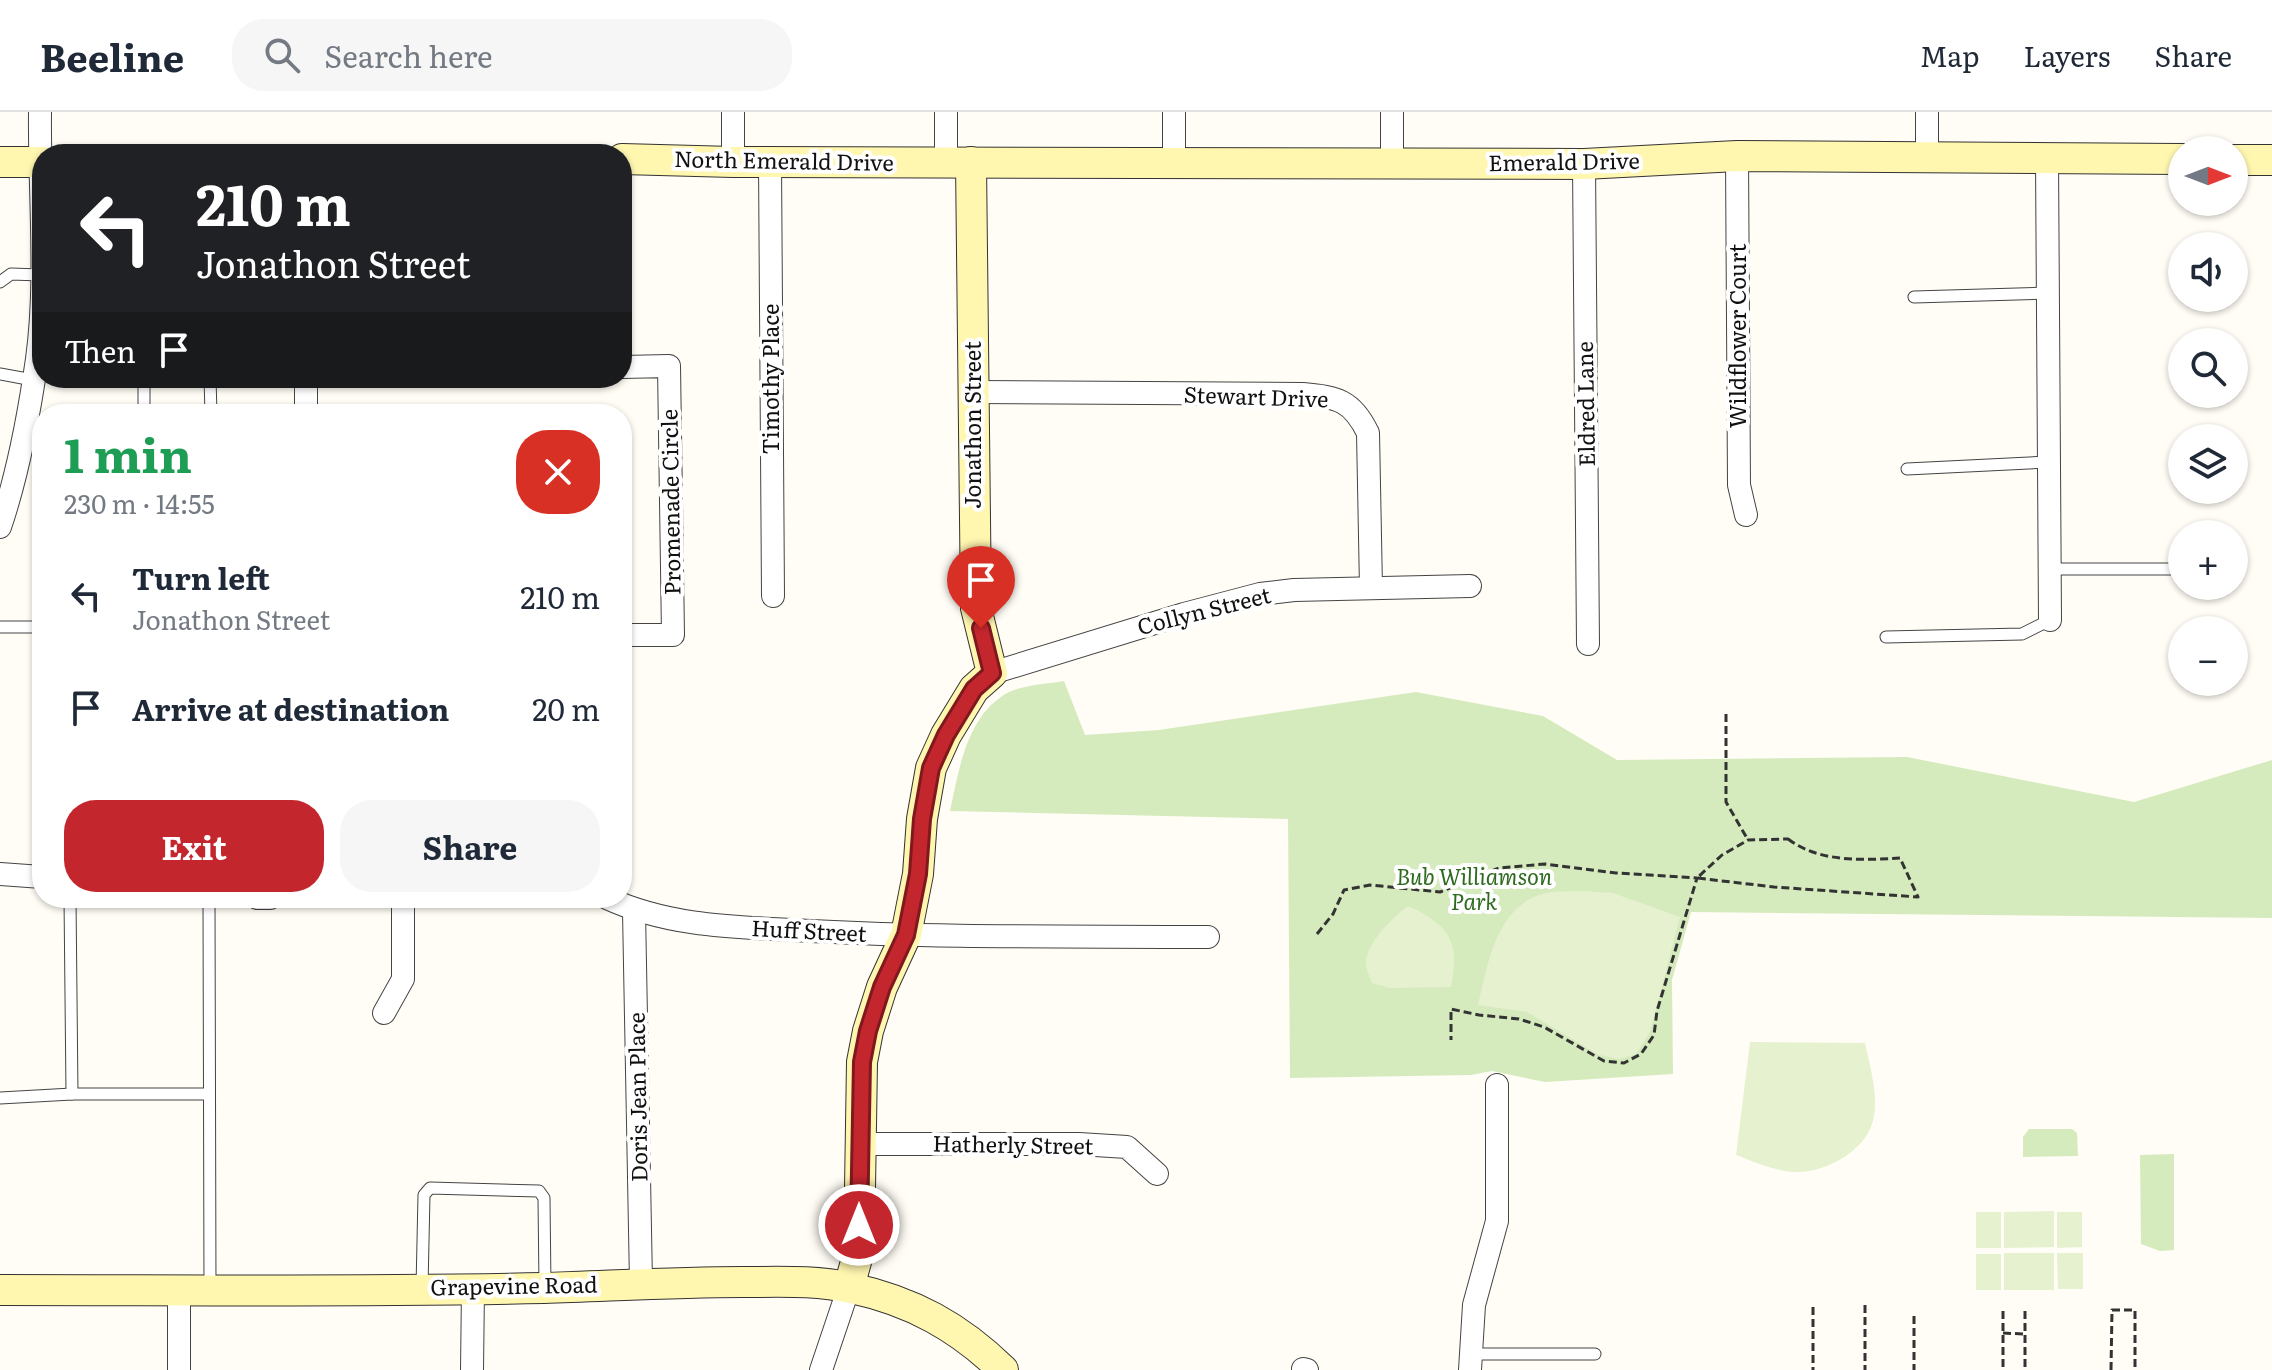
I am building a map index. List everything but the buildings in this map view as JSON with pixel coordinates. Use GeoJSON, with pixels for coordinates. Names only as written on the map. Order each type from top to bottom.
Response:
{"type":"FeatureCollection","features":[{"type":"Feature","properties":{"kind":"main road","name":"Emerald Drive"},"geometry":{"type":"LineString","coordinates":[[958,162],[1584,164],[1737,156],[2168,159]]}},
{"type":"Feature","properties":{"kind":"main road","name":"North Emerald Drive"},"geometry":{"type":"LineString","coordinates":[[632,159],[958,162]]}},
{"type":"Feature","properties":{"kind":"main road"},"geometry":{"type":"LineString","coordinates":[[2248,160],[2272,160]]}},
{"type":"Feature","properties":{"kind":"main road"},"geometry":{"type":"LineString","coordinates":[[0,162],[32,162]]}},
{"type":"Feature","properties":{"kind":"main road","name":"Jonathon Street"},"geometry":{"type":"LineString","coordinates":[[958,162],[973,392],[976,608],[992,673]]}},
{"type":"Feature","properties":{"kind":"main road"},"geometry":{"type":"LineString","coordinates":[[849,1287],[859,1251],[862,1062],[868,1031],[882,987],[906,935],[918,874],[922,819],[931,768],[946,735],[974,689],[992,673]]}},
{"type":"Feature","properties":{"kind":"main road","name":"Grapevine Road"},"geometry":{"type":"LineString","coordinates":[[0,1290],[545,1288],[641,1283],[807,1282],[849,1287],[884,1296],[942,1320],[976,1344],[1003,1370]]}},
{"type":"Feature","properties":{"kind":"street"},"geometry":{"type":"LineString","coordinates":[[40,112],[41,144]]}},
{"type":"Feature","properties":{"kind":"street"},"geometry":{"type":"LineString","coordinates":[[733,112],[733,162]]}},
{"type":"Feature","properties":{"kind":"street"},"geometry":{"type":"LineString","coordinates":[[946,112],[958,162]]}},
{"type":"Feature","properties":{"kind":"street"},"geometry":{"type":"LineString","coordinates":[[1174,112],[1174,162]]}},
{"type":"Feature","properties":{"kind":"street"},"geometry":{"type":"LineString","coordinates":[[1392,112],[1392,162]]}},
{"type":"Feature","properties":{"kind":"street"},"geometry":{"type":"LineString","coordinates":[[1927,112],[1927,158]]}},
{"type":"Feature","properties":{"kind":"street","name":"Wildflower Court"},"geometry":{"type":"LineString","coordinates":[[1737,156],[1739,485],[1746,515]]}},
{"type":"Feature","properties":{"kind":"street"},"geometry":{"type":"LineString","coordinates":[[2047,158],[2050,620]]}},
{"type":"Feature","properties":{"kind":"street","name":"Timothy Place"},"geometry":{"type":"LineString","coordinates":[[770,162],[773,596]]}},
{"type":"Feature","properties":{"kind":"street","name":"Eldred Lane"},"geometry":{"type":"LineString","coordinates":[[1584,164],[1588,644]]}},
{"type":"Feature","properties":{"kind":"street","name":"Promenade Circle"},"geometry":{"type":"LineString","coordinates":[[632,367],[669,366],[673,635],[632,635]]}},
{"type":"Feature","properties":{"kind":"street"},"geometry":{"type":"LineString","coordinates":[[0,527],[13,489],[32,385]]}},
{"type":"Feature","properties":{"kind":"street","name":"Stewart Drive"},"geometry":{"type":"LineString","coordinates":[[973,392],[1303,394],[1329,397],[1348,404],[1360,416],[1368,433],[1371,588]]}},
{"type":"Feature","properties":{"kind":"street","name":"Collyn Street"},"geometry":{"type":"LineString","coordinates":[[992,673],[1260,594],[1470,586]]}},
{"type":"Feature","properties":{"kind":"street"},"geometry":{"type":"LineString","coordinates":[[0,874],[32,876]]}},
{"type":"Feature","properties":{"kind":"street"},"geometry":{"type":"LineString","coordinates":[[384,1013],[403,979],[403,908]]}},
{"type":"Feature","properties":{"kind":"street","name":"Huff Street"},"geometry":{"type":"LineString","coordinates":[[628,908],[695,924],[906,935],[1208,937]]}},
{"type":"Feature","properties":{"kind":"street","name":"Doris Jean Place"},"geometry":{"type":"LineString","coordinates":[[634,911],[641,1283]]}},
{"type":"Feature","properties":{"kind":"street"},"geometry":{"type":"LineString","coordinates":[[1470,1362],[1474,1305],[1497,1221],[1497,1085]]}},
{"type":"Feature","properties":{"kind":"street","name":"Hatherly Street"},"geometry":{"type":"LineString","coordinates":[[859,1144],[1079,1144],[1127,1147],[1157,1174]]}},
{"type":"Feature","properties":{"kind":"street"},"geometry":{"type":"LineString","coordinates":[[821,1370],[849,1287]]}},
{"type":"Feature","properties":{"kind":"street"},"geometry":{"type":"LineString","coordinates":[[472,1370],[473,1288]]}},
{"type":"Feature","properties":{"kind":"street"},"geometry":{"type":"LineString","coordinates":[[179,1290],[179,1370]]}},
{"type":"Feature","properties":{"kind":"lane"},"geometry":{"type":"LineString","coordinates":[[0,282],[11,274],[32,282]]}},
{"type":"Feature","properties":{"kind":"lane"},"geometry":{"type":"LineString","coordinates":[[1914,297],[2047,293]]}},
{"type":"Feature","properties":{"kind":"lane"},"geometry":{"type":"LineString","coordinates":[[0,374],[32,380]]}},
{"type":"Feature","properties":{"kind":"lane"},"geometry":{"type":"LineString","coordinates":[[1907,469],[2048,462]]}},
{"type":"Feature","properties":{"kind":"lane"},"geometry":{"type":"LineString","coordinates":[[2049,569],[2168,569]]}},
{"type":"Feature","properties":{"kind":"lane"},"geometry":{"type":"LineString","coordinates":[[1886,637],[2022,634],[2050,620]]}},
{"type":"Feature","properties":{"kind":"lane"},"geometry":{"type":"LineString","coordinates":[[0,627],[32,627]]}},
{"type":"Feature","properties":{"kind":"lane"},"geometry":{"type":"LineString","coordinates":[[70,908],[72,1094]]}},
{"type":"Feature","properties":{"kind":"lane"},"geometry":{"type":"LineString","coordinates":[[209,908],[210,1290]]}},
{"type":"Feature","properties":{"kind":"lane"},"geometry":{"type":"LineString","coordinates":[[0,1098],[72,1094],[209,1094]]}},
{"type":"Feature","properties":{"kind":"lane"},"geometry":{"type":"LineString","coordinates":[[422,1288],[424,1195],[430,1188],[539,1191],[544,1198],[545,1288]]}},
{"type":"Feature","properties":{"kind":"lane"},"geometry":{"type":"LineString","coordinates":[[1470,1362],[1595,1354]]}},
{"type":"Feature","properties":{"kind":"path"},"geometry":{"type":"LineString","coordinates":[[1726,714],[1726,802],[1748,840]]}},
{"type":"Feature","properties":{"kind":"path"},"geometry":{"type":"LineString","coordinates":[[1317,934],[1333,914],[1344,890],[1370,885],[1440,892],[1499,868],[1545,864],[1616,873],[1697,878],[1774,887],[1918,897],[1900,858],[1852,860],[1801,849],[1788,839],[1748,840],[1722,855],[1697,878],[1657,1011],[1654,1035],[1641,1054],[1624,1063],[1604,1061],[1544,1027],[1519,1019],[1451,1009],[1451,1040]]}},
{"type":"Feature","properties":{"kind":"path"},"geometry":{"type":"LineString","coordinates":[[1865,1305],[1865,1370]]}},
{"type":"Feature","properties":{"kind":"path"},"geometry":{"type":"LineString","coordinates":[[1813,1307],[1813,1370]]}},
{"type":"Feature","properties":{"kind":"path"},"geometry":{"type":"LineString","coordinates":[[2111,1370],[2112,1310],[2135,1310],[2135,1370]]}},
{"type":"Feature","properties":{"kind":"path"},"geometry":{"type":"LineString","coordinates":[[2003,1311],[2003,1370]]}},
{"type":"Feature","properties":{"kind":"path"},"geometry":{"type":"LineString","coordinates":[[2025,1311],[2025,1370]]}},
{"type":"Feature","properties":{"kind":"path"},"geometry":{"type":"LineString","coordinates":[[1914,1316],[1914,1370]]}},
{"type":"Feature","properties":{"kind":"path"},"geometry":{"type":"LineString","coordinates":[[2003,1333],[2025,1334]]}},
{"type":"Feature","properties":{"kind":"green space","name":"Bub Williamson Park"},"geometry":{"type":"Polygon","coordinates":[[[1064,681],[1085,735],[1159,730],[1416,692],[1543,716],[1617,760],[1907,757],[2134,802],[2272,760],[2272,918],[1691,912],[1672,980],[1673,1074],[1545,1082],[1492,1071],[1471,1075],[1290,1078],[1288,819],[950,811],[967,744],[983,714],[1009,692],[1064,681]]]}},
{"type":"Feature","properties":{"kind":"green space"},"geometry":{"type":"Polygon","coordinates":[[[1583,891],[1613,893],[1680,917],[1650,1032],[1636,1054],[1620,1059],[1599,1055],[1527,1012],[1478,1005],[1490,956],[1512,913],[1539,895],[1583,891]]]}},
{"type":"Feature","properties":{"kind":"green space"},"geometry":{"type":"Polygon","coordinates":[[[1408,906],[1433,920],[1448,936],[1454,957],[1451,987],[1389,988],[1372,983],[1366,964],[1370,948],[1388,924],[1408,906]]]}},
{"type":"Feature","properties":{"kind":"green space"},"geometry":{"type":"Polygon","coordinates":[[[1750,1042],[1865,1043],[1875,1107],[1870,1128],[1855,1149],[1832,1164],[1795,1172],[1772,1168],[1736,1155],[1750,1042]]]}},
{"type":"Feature","properties":{"kind":"green space"},"geometry":{"type":"Polygon","coordinates":[[[2029,1129],[2072,1129],[2077,1133],[2078,1156],[2023,1157],[2023,1137],[2029,1129]]]}},
{"type":"Feature","properties":{"kind":"green space"},"geometry":{"type":"Polygon","coordinates":[[[2174,1154],[2174,1250],[2160,1251],[2141,1244],[2140,1155],[2174,1154]]]}},
{"type":"Feature","properties":{"kind":"green space"},"geometry":{"type":"Polygon","coordinates":[[[2054,1211],[2054,1247],[2004,1248],[2004,1212],[2054,1211]]]}},
{"type":"Feature","properties":{"kind":"green space"},"geometry":{"type":"Polygon","coordinates":[[[1976,1212],[2001,1212],[2001,1248],[1976,1248],[1976,1212]]]}},
{"type":"Feature","properties":{"kind":"green space"},"geometry":{"type":"Polygon","coordinates":[[[2057,1212],[2082,1212],[2082,1247],[2057,1248],[2057,1212]]]}},
{"type":"Feature","properties":{"kind":"green space"},"geometry":{"type":"Polygon","coordinates":[[[2004,1253],[2054,1253],[2054,1290],[2004,1290],[2004,1253]]]}},
{"type":"Feature","properties":{"kind":"green space"},"geometry":{"type":"Polygon","coordinates":[[[2057,1253],[2083,1253],[2083,1289],[2058,1289],[2057,1253]]]}},
{"type":"Feature","properties":{"kind":"green space"},"geometry":{"type":"Polygon","coordinates":[[[1976,1254],[2001,1254],[2001,1290],[1976,1290],[1976,1254]]]}},
{"type":"Feature","properties":{"kind":"route"},"geometry":{"type":"LineString","coordinates":[[859,1225],[862,1062],[868,1031],[882,987],[906,935],[918,874],[922,819],[931,768],[946,735],[974,689],[992,673],[981,628]]}}]}
